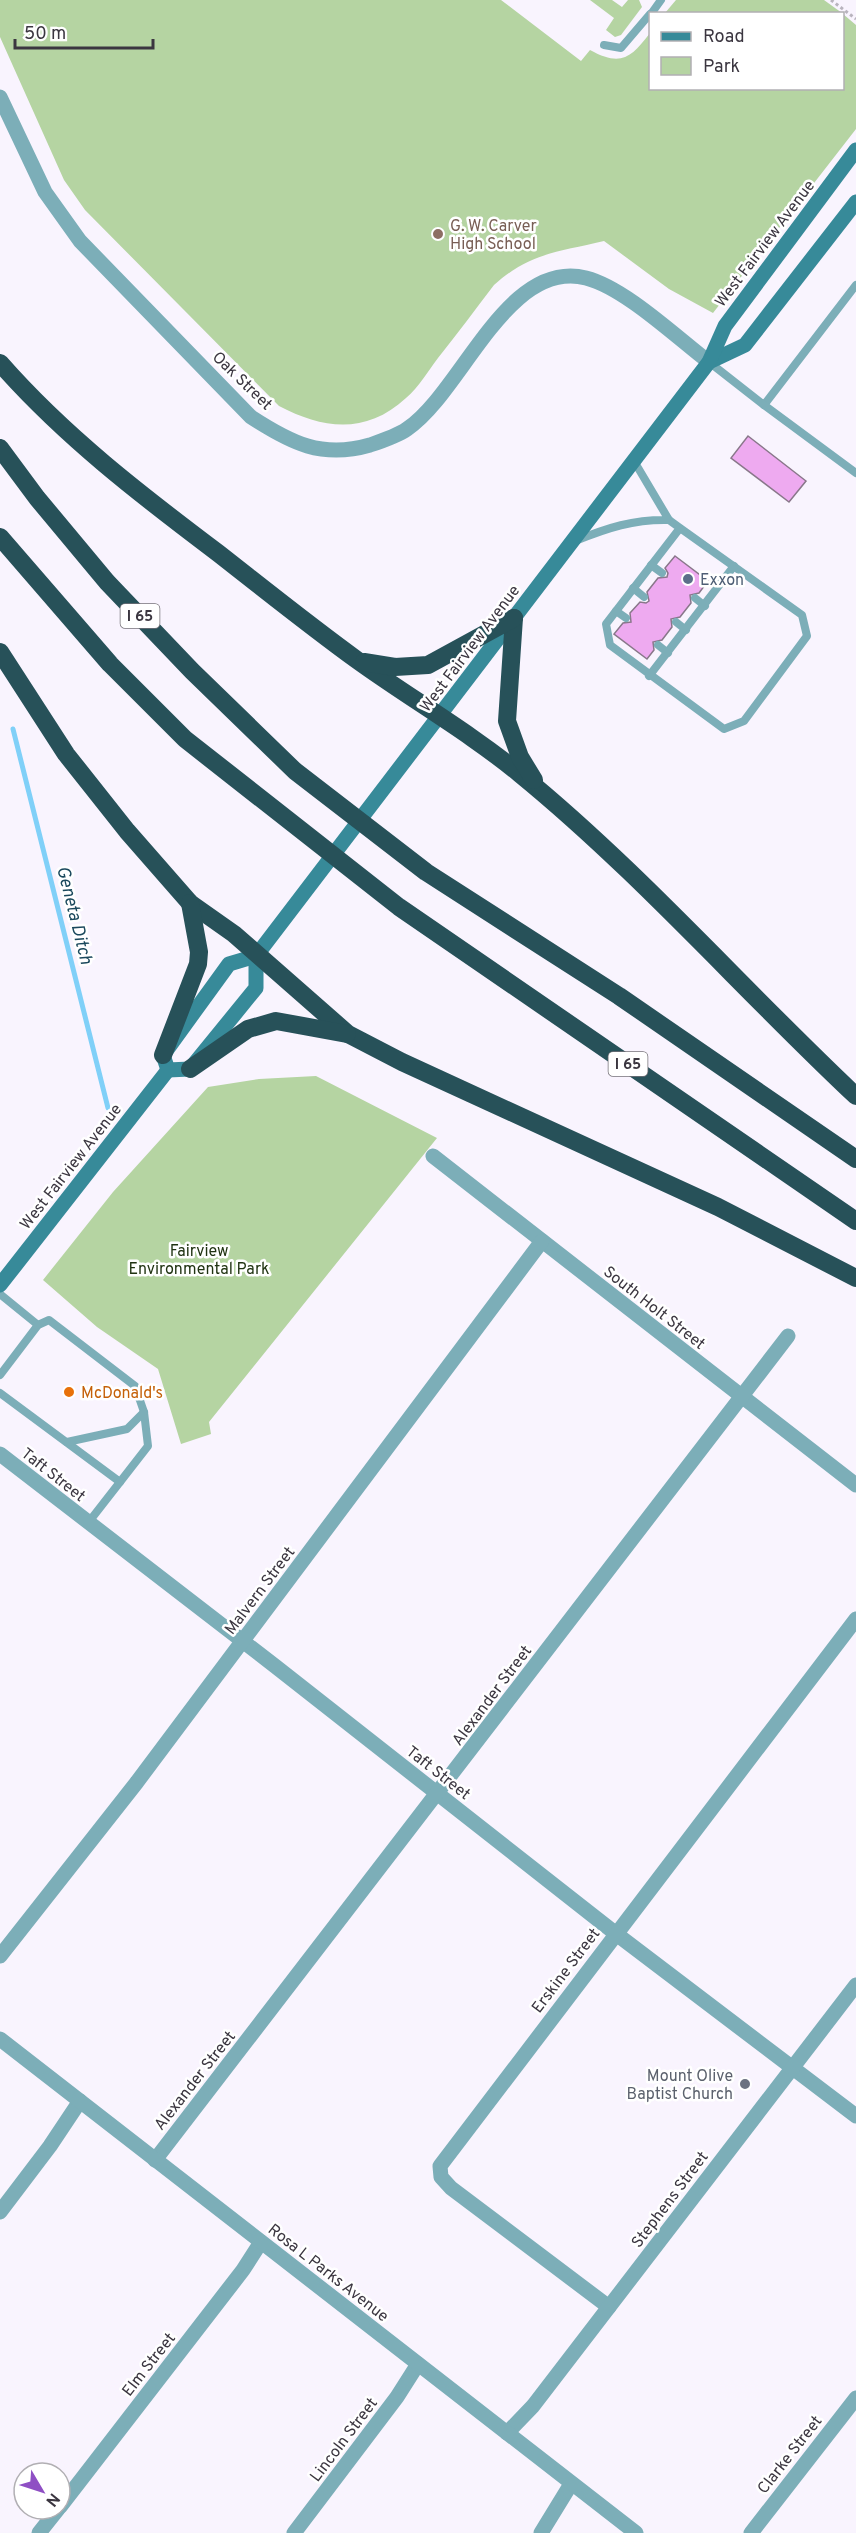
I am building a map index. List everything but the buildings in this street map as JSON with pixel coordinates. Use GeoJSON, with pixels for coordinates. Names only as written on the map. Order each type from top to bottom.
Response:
{"type":"FeatureCollection","features":[{"type":"Feature","properties":{"kind":"highway"},"geometry":{"type":"LineString","coordinates":[[0,363],[96,457],[358,661],[440,716],[541,792],[615,857],[794,1038],[856,1096]]}},
{"type":"Feature","properties":{"kind":"highway","name":"I 65"},"geometry":{"type":"LineString","coordinates":[[0,448],[37,498],[107,582],[192,671],[295,771],[426,872],[619,996],[856,1159]]}},
{"type":"Feature","properties":{"kind":"highway","name":"I 65"},"geometry":{"type":"LineString","coordinates":[[0,537],[110,664],[185,739],[399,906],[856,1221]]}},
{"type":"Feature","properties":{"kind":"highway"},"geometry":{"type":"LineString","coordinates":[[358,661],[395,667],[428,665],[514,618]]}},
{"type":"Feature","properties":{"kind":"highway"},"geometry":{"type":"LineString","coordinates":[[514,618],[507,722],[520,757],[541,792]]}},
{"type":"Feature","properties":{"kind":"highway"},"geometry":{"type":"LineString","coordinates":[[0,652],[66,754],[127,831],[190,903],[234,934],[256,956],[348,1034],[402,1062],[698,1197],[856,1278]]}},
{"type":"Feature","properties":{"kind":"highway"},"geometry":{"type":"LineString","coordinates":[[166,1063],[198,964],[199,952],[190,903]]}},
{"type":"Feature","properties":{"kind":"highway"},"geometry":{"type":"LineString","coordinates":[[190,1069],[248,1029],[276,1022],[348,1034]]}},
{"type":"Feature","properties":{"kind":"main road","name":"West Fairview Avenue"},"geometry":{"type":"LineString","coordinates":[[0,1285],[166,1063],[229,964],[256,956],[709,363],[725,326],[856,150]]}},
{"type":"Feature","properties":{"kind":"main road","name":"West Fairview Avenue"},"geometry":{"type":"LineString","coordinates":[[709,363],[745,345],[854,208]]}},
{"type":"Feature","properties":{"kind":"main road"},"geometry":{"type":"LineString","coordinates":[[166,1063],[190,1069],[256,988],[256,956]]}},
{"type":"Feature","properties":{"kind":"street","name":"Oak Street"},"geometry":{"type":"LineString","coordinates":[[0,97],[45,192],[80,241],[251,417],[281,436],[315,449],[348,451],[407,429],[434,405],[509,307],[534,287],[561,275],[585,278],[613,288],[709,363]]}},
{"type":"Feature","properties":{"kind":"street","name":"South Holt Street"},"geometry":{"type":"LineString","coordinates":[[433,1156],[856,1485]]}},
{"type":"Feature","properties":{"kind":"street","name":"Malvern Street"},"geometry":{"type":"LineString","coordinates":[[0,1956],[137,1782],[542,1241]]}},
{"type":"Feature","properties":{"kind":"street","name":"Alexander Street"},"geometry":{"type":"LineString","coordinates":[[155,2160],[788,1336]]}},
{"type":"Feature","properties":{"kind":"street","name":"Taft Street"},"geometry":{"type":"LineString","coordinates":[[0,1454],[615,1933],[856,2116]]}},
{"type":"Feature","properties":{"kind":"street","name":"Erskine Street"},"geometry":{"type":"LineString","coordinates":[[609,2307],[451,2188],[441,2177],[440,2166],[856,1619]]}},
{"type":"Feature","properties":{"kind":"street","name":"Stephens Street"},"geometry":{"type":"LineString","coordinates":[[507,2433],[533,2406],[856,1985]]}},
{"type":"Feature","properties":{"kind":"street","name":"Rosa L Parks Avenue"},"geometry":{"type":"LineString","coordinates":[[0,2039],[636,2533]]}},
{"type":"Feature","properties":{"kind":"street"},"geometry":{"type":"LineString","coordinates":[[0,2212],[50,2146],[80,2101]]}},
{"type":"Feature","properties":{"kind":"street","name":"Elm Street"},"geometry":{"type":"LineString","coordinates":[[72,2491],[243,2270],[261,2242]]}},
{"type":"Feature","properties":{"kind":"street","name":"Lincoln Street"},"geometry":{"type":"LineString","coordinates":[[294,2533],[397,2397],[418,2364]]}},
{"type":"Feature","properties":{"kind":"street","name":"Clarke Street"},"geometry":{"type":"LineString","coordinates":[[751,2533],[856,2398]]}},
{"type":"Feature","properties":{"kind":"street"},"geometry":{"type":"LineString","coordinates":[[541,2533],[571,2484]]}},
{"type":"Feature","properties":{"kind":"street","name":"Elm Street"},"geometry":{"type":"LineString","coordinates":[[39,2533],[49,2521]]}},
{"type":"Feature","properties":{"kind":"lane"},"geometry":{"type":"LineString","coordinates":[[653,12],[662,0]]}},
{"type":"Feature","properties":{"kind":"lane"},"geometry":{"type":"LineString","coordinates":[[604,45],[621,48],[649,16]]}},
{"type":"Feature","properties":{"kind":"lane"},"geometry":{"type":"LineString","coordinates":[[764,405],[856,285]]}},
{"type":"Feature","properties":{"kind":"lane"},"geometry":{"type":"LineString","coordinates":[[709,363],[856,473]]}},
{"type":"Feature","properties":{"kind":"lane"},"geometry":{"type":"LineString","coordinates":[[634,460],[669,520],[802,615],[807,636],[744,721],[724,729],[649,676],[610,645],[606,624],[680,528]]}},
{"type":"Feature","properties":{"kind":"lane"},"geometry":{"type":"LineString","coordinates":[[572,542],[616,524],[644,519],[669,520]]}},
{"type":"Feature","properties":{"kind":"lane"},"geometry":{"type":"LineString","coordinates":[[651,565],[662,573]]}},
{"type":"Feature","properties":{"kind":"lane"},"geometry":{"type":"LineString","coordinates":[[649,676],[734,566]]}},
{"type":"Feature","properties":{"kind":"lane"},"geometry":{"type":"LineString","coordinates":[[633,588],[644,597]]}},
{"type":"Feature","properties":{"kind":"lane"},"geometry":{"type":"LineString","coordinates":[[695,598],[705,606]]}},
{"type":"Feature","properties":{"kind":"lane"},"geometry":{"type":"LineString","coordinates":[[616,610],[626,618]]}},
{"type":"Feature","properties":{"kind":"lane"},"geometry":{"type":"LineString","coordinates":[[676,622],[686,630]]}},
{"type":"Feature","properties":{"kind":"lane"},"geometry":{"type":"LineString","coordinates":[[658,645],[668,653]]}},
{"type":"Feature","properties":{"kind":"lane"},"geometry":{"type":"LineString","coordinates":[[0,1294],[38,1325]]}},
{"type":"Feature","properties":{"kind":"lane"},"geometry":{"type":"LineString","coordinates":[[0,1375],[38,1325],[49,1320],[135,1386],[144,1412],[148,1446],[88,1523]]}},
{"type":"Feature","properties":{"kind":"lane"},"geometry":{"type":"LineString","coordinates":[[0,1393],[120,1482]]}},
{"type":"Feature","properties":{"kind":"lane"},"geometry":{"type":"LineString","coordinates":[[67,1442],[127,1429],[144,1412]]}},
{"type":"Feature","properties":{"kind":"path"},"geometry":{"type":"LineString","coordinates":[[831,0],[856,19]]}},
{"type":"Feature","properties":{"kind":"green space","name":"G. W. Carver High School"},"geometry":{"type":"Polygon","coordinates":[[[0,0],[501,0],[581,61],[590,50],[610,58],[624,57],[637,49],[649,34],[649,90],[844,90],[844,15],[856,25],[856,129],[713,313],[669,289],[604,241],[559,251],[533,259],[494,285],[415,389],[391,410],[360,423],[328,423],[312,420],[279,406],[85,210],[64,180],[0,37],[0,0]]]}},
{"type":"Feature","properties":{"kind":"green space"},"geometry":{"type":"Polygon","coordinates":[[[590,0],[612,0],[622,7],[628,0],[639,0],[642,7],[621,35],[615,37],[606,30],[614,18],[590,0]]]}},
{"type":"Feature","properties":{"kind":"green space"},"geometry":{"type":"Polygon","coordinates":[[[676,0],[824,0],[841,12],[666,12],[676,0]]]}},
{"type":"Feature","properties":{"kind":"green space","name":"Fairview Environmental Park"},"geometry":{"type":"Polygon","coordinates":[[[316,1076],[437,1138],[209,1422],[211,1434],[181,1444],[158,1369],[97,1327],[43,1280],[113,1192],[208,1087],[259,1079],[316,1076]]]}},
{"type":"Feature","properties":{"kind":"waterway","name":"Geneta Ditch"},"geometry":{"type":"LineString","coordinates":[[13,729],[108,1108]]}},
{"type":"Feature","properties":{"kind":"place","name":"G. W. Carver High School"},"geometry":{"type":"Point","coordinates":[438,234]}},
{"type":"Feature","properties":{"kind":"place","name":"Exxon"},"geometry":{"type":"Point","coordinates":[688,579]}},
{"type":"Feature","properties":{"kind":"place","name":"McDonald's"},"geometry":{"type":"Point","coordinates":[69,1392]}},
{"type":"Feature","properties":{"kind":"place","name":"Mount Olive Baptist Church"},"geometry":{"type":"Point","coordinates":[745,2084]}}]}
